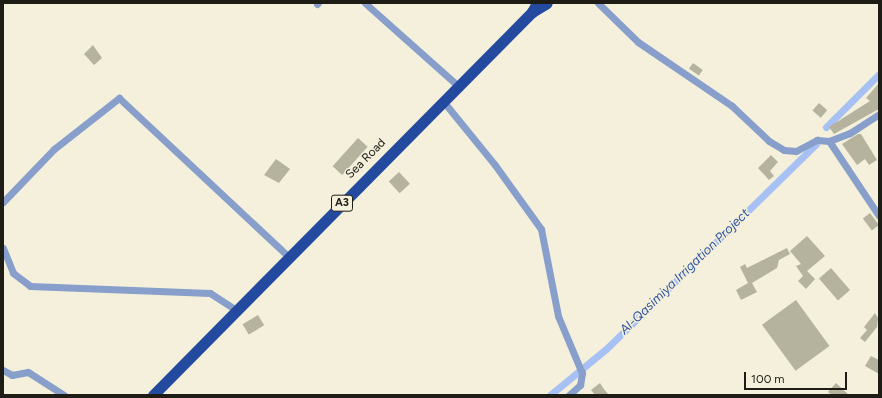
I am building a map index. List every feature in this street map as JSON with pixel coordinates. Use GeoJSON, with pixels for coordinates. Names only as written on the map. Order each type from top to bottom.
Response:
{"type":"FeatureCollection","features":[{"type":"Feature","properties":{"kind":"highway","name":"Sea Road"},"geometry":{"type":"LineString","coordinates":[[153,395],[288,256],[535,7],[547,3]]}},
{"type":"Feature","properties":{"kind":"street"},"geometry":{"type":"LineString","coordinates":[[365,3],[458,86]]}},
{"type":"Feature","properties":{"kind":"street"},"geometry":{"type":"LineString","coordinates":[[598,3],[638,42],[732,106],[778,148],[796,151],[818,140],[829,141],[850,133],[879,114]]}},
{"type":"Feature","properties":{"kind":"street"},"geometry":{"type":"LineString","coordinates":[[3,202],[54,149],[119,98],[288,256]]}},
{"type":"Feature","properties":{"kind":"street"},"geometry":{"type":"LineString","coordinates":[[443,101],[495,165],[541,229],[558,316],[581,369],[580,385],[569,395]]}},
{"type":"Feature","properties":{"kind":"street"},"geometry":{"type":"LineString","coordinates":[[829,141],[879,216]]}},
{"type":"Feature","properties":{"kind":"street"},"geometry":{"type":"LineString","coordinates":[[3,248],[13,273],[30,286],[210,293],[236,310]]}},
{"type":"Feature","properties":{"kind":"street"},"geometry":{"type":"LineString","coordinates":[[3,370],[12,375],[28,372],[64,395]]}},
{"type":"Feature","properties":{"kind":"building"},"geometry":{"type":"Polygon","coordinates":[[[93,45],[102,58],[94,65],[84,54],[93,45]]]}},
{"type":"Feature","properties":{"kind":"building"},"geometry":{"type":"Polygon","coordinates":[[[693,63],[703,70],[699,76],[689,69],[693,63]]]}},
{"type":"Feature","properties":{"kind":"building"},"geometry":{"type":"Polygon","coordinates":[[[879,83],[879,109],[834,134],[829,127],[870,101],[866,98],[879,83]]]}},
{"type":"Feature","properties":{"kind":"building"},"geometry":{"type":"Polygon","coordinates":[[[819,103],[827,110],[821,118],[812,111],[819,103]]]}},
{"type":"Feature","properties":{"kind":"building"},"geometry":{"type":"Polygon","coordinates":[[[858,134],[861,134],[877,160],[869,165],[865,159],[857,165],[842,144],[858,134]]]}},
{"type":"Feature","properties":{"kind":"building"},"geometry":{"type":"Polygon","coordinates":[[[358,138],[368,147],[342,175],[333,166],[358,138]]]}},
{"type":"Feature","properties":{"kind":"building"},"geometry":{"type":"Polygon","coordinates":[[[771,155],[778,162],[770,171],[774,176],[769,180],[758,168],[771,155]]]}},
{"type":"Feature","properties":{"kind":"building"},"geometry":{"type":"Polygon","coordinates":[[[276,159],[290,169],[279,183],[264,175],[276,159]]]}},
{"type":"Feature","properties":{"kind":"building"},"geometry":{"type":"Polygon","coordinates":[[[399,172],[410,184],[400,193],[389,182],[399,172]]]}},
{"type":"Feature","properties":{"kind":"building"},"geometry":{"type":"Polygon","coordinates":[[[870,213],[879,225],[872,230],[863,218],[870,213]]]}},
{"type":"Feature","properties":{"kind":"building"},"geometry":{"type":"Polygon","coordinates":[[[807,236],[825,256],[807,271],[815,279],[806,289],[798,281],[803,276],[796,266],[801,264],[790,251],[807,236]]]}},
{"type":"Feature","properties":{"kind":"building"},"geometry":{"type":"Polygon","coordinates":[[[787,248],[790,254],[779,260],[777,268],[752,283],[757,292],[741,300],[736,290],[748,283],[740,267],[745,264],[747,268],[787,248]]]}},
{"type":"Feature","properties":{"kind":"building"},"geometry":{"type":"Polygon","coordinates":[[[831,268],[850,290],[838,300],[819,278],[831,268]]]}},
{"type":"Feature","properties":{"kind":"building"},"geometry":{"type":"Polygon","coordinates":[[[796,300],[830,346],[796,371],[762,325],[796,300]]]}},
{"type":"Feature","properties":{"kind":"building"},"geometry":{"type":"Polygon","coordinates":[[[875,313],[878,318],[877,327],[865,342],[860,338],[867,330],[864,327],[875,313]]]}},
{"type":"Feature","properties":{"kind":"building"},"geometry":{"type":"Polygon","coordinates":[[[258,315],[264,325],[249,335],[243,324],[258,315]]]}},
{"type":"Feature","properties":{"kind":"building"},"geometry":{"type":"Polygon","coordinates":[[[871,356],[879,360],[879,374],[865,366],[871,356]]]}},
{"type":"Feature","properties":{"kind":"building"},"geometry":{"type":"Polygon","coordinates":[[[600,383],[609,395],[595,395],[591,390],[600,383]]]}},
{"type":"Feature","properties":{"kind":"building"},"geometry":{"type":"Polygon","coordinates":[[[836,383],[849,395],[832,395],[828,392],[836,383]]]}},
{"type":"Feature","properties":{"kind":"waterway","name":"Al-Qasimiya Irrigation Project"},"geometry":{"type":"LineString","coordinates":[[826,127],[879,74]]}},
{"type":"Feature","properties":{"kind":"waterway","name":"Al-Qasimiya Irrigation Project"},"geometry":{"type":"LineString","coordinates":[[550,395],[606,349],[816,144]]}}]}
